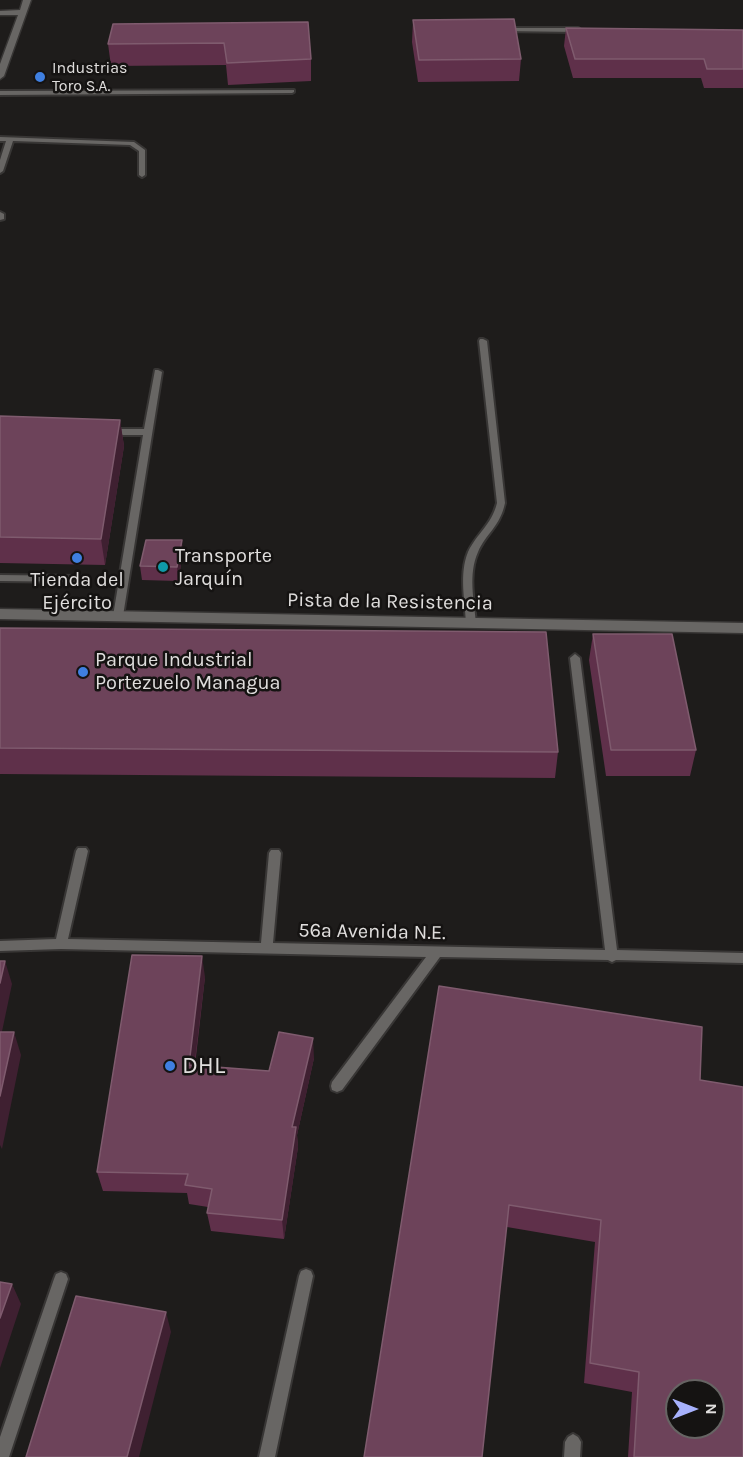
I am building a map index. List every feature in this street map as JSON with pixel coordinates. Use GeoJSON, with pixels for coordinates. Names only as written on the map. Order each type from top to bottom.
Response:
{"type":"FeatureCollection","features":[{"type":"Feature","properties":{"kind":"street"},"geometry":{"type":"LineString","coordinates":[[0,76],[4,53],[27,0]]}},
{"type":"Feature","properties":{"kind":"street"},"geometry":{"type":"LineString","coordinates":[[0,13],[23,12]]}},
{"type":"Feature","properties":{"kind":"street","name":"Pista de la Resistencia"},"geometry":{"type":"LineString","coordinates":[[0,614],[743,628]]}},
{"type":"Feature","properties":{"kind":"lane"},"geometry":{"type":"LineString","coordinates":[[498,30],[588,30]]}},
{"type":"Feature","properties":{"kind":"lane"},"geometry":{"type":"LineString","coordinates":[[0,93],[292,91]]}},
{"type":"Feature","properties":{"kind":"lane"},"geometry":{"type":"LineString","coordinates":[[0,139],[132,142],[142,150],[142,176]]}},
{"type":"Feature","properties":{"kind":"lane"},"geometry":{"type":"LineString","coordinates":[[0,171],[10,139]]}},
{"type":"Feature","properties":{"kind":"lane"},"geometry":{"type":"LineString","coordinates":[[471,622],[468,566],[475,549],[498,518],[501,503],[483,341]]}},
{"type":"Feature","properties":{"kind":"lane"},"geometry":{"type":"LineString","coordinates":[[118,616],[158,372]]}},
{"type":"Feature","properties":{"kind":"lane"},"geometry":{"type":"LineString","coordinates":[[103,432],[148,432]]}},
{"type":"Feature","properties":{"kind":"lane"},"geometry":{"type":"LineString","coordinates":[[0,578],[80,579]]}},
{"type":"Feature","properties":{"kind":"lane"},"geometry":{"type":"LineString","coordinates":[[575,658],[612,957]]}},
{"type":"Feature","properties":{"kind":"lane"},"geometry":{"type":"LineString","coordinates":[[61,944],[82,851]]}},
{"type":"Feature","properties":{"kind":"lane"},"geometry":{"type":"LineString","coordinates":[[266,949],[275,853]]}},
{"type":"Feature","properties":{"kind":"lane","name":"56a Avenida N.E."},"geometry":{"type":"LineString","coordinates":[[0,945],[61,944],[743,958]]}},
{"type":"Feature","properties":{"kind":"lane"},"geometry":{"type":"LineString","coordinates":[[337,1086],[436,953]]}},
{"type":"Feature","properties":{"kind":"lane"},"geometry":{"type":"LineString","coordinates":[[267,1457],[306,1276]]}},
{"type":"Feature","properties":{"kind":"lane"},"geometry":{"type":"LineString","coordinates":[[1,1457],[62,1279]]}},
{"type":"Feature","properties":{"kind":"building"},"geometry":{"type":"Polygon","coordinates":[[[514,19],[521,59],[419,60],[413,20],[514,19]]]}},
{"type":"Feature","properties":{"kind":"building"},"geometry":{"type":"Polygon","coordinates":[[[308,22],[311,59],[227,63],[224,43],[108,44],[113,24],[308,22]]]}},
{"type":"Feature","properties":{"kind":"building"},"geometry":{"type":"Polygon","coordinates":[[[566,28],[743,30],[743,69],[707,69],[704,59],[575,59],[566,28]]]}},
{"type":"Feature","properties":{"kind":"building"},"geometry":{"type":"Polygon","coordinates":[[[0,416],[120,420],[101,539],[0,537],[0,416]]]}},
{"type":"Feature","properties":{"kind":"building"},"geometry":{"type":"Polygon","coordinates":[[[146,540],[182,540],[177,567],[140,566],[146,540]]]}},
{"type":"Feature","properties":{"kind":"building"},"geometry":{"type":"Polygon","coordinates":[[[0,628],[546,632],[558,752],[0,748],[0,628]]]}},
{"type":"Feature","properties":{"kind":"building"},"geometry":{"type":"Polygon","coordinates":[[[593,634],[672,634],[696,750],[611,750],[593,634]]]}},
{"type":"Feature","properties":{"kind":"building"},"geometry":{"type":"Polygon","coordinates":[[[132,955],[202,956],[189,1065],[269,1071],[279,1032],[313,1038],[292,1127],[296,1127],[282,1220],[207,1213],[212,1189],[185,1185],[188,1174],[97,1172],[132,955]]]}},
{"type":"Feature","properties":{"kind":"building"},"geometry":{"type":"Polygon","coordinates":[[[0,961],[5,961],[0,983],[0,961]]]}},
{"type":"Feature","properties":{"kind":"building"},"geometry":{"type":"Polygon","coordinates":[[[439,986],[702,1027],[700,1080],[743,1087],[743,1457],[634,1457],[639,1372],[590,1363],[601,1220],[509,1205],[482,1457],[364,1457],[439,986]]]}},
{"type":"Feature","properties":{"kind":"building"},"geometry":{"type":"Polygon","coordinates":[[[0,1032],[14,1032],[0,1096],[0,1032]]]}},
{"type":"Feature","properties":{"kind":"building"},"geometry":{"type":"Polygon","coordinates":[[[0,1282],[12,1284],[0,1318],[0,1282]]]}},
{"type":"Feature","properties":{"kind":"building"},"geometry":{"type":"Polygon","coordinates":[[[76,1296],[166,1312],[127,1457],[26,1457],[76,1296]]]}},
{"type":"Feature","properties":{"kind":"place","name":"Industrias Toro S.A."},"geometry":{"type":"Point","coordinates":[40,77]}},
{"type":"Feature","properties":{"kind":"place","name":"Tienda del Ejército"},"geometry":{"type":"Point","coordinates":[77,558]}},
{"type":"Feature","properties":{"kind":"place","name":"Transporte Jarquín"},"geometry":{"type":"Point","coordinates":[163,567]}},
{"type":"Feature","properties":{"kind":"place","name":"Parque Industrial Portezuelo Managua"},"geometry":{"type":"Point","coordinates":[83,672]}},
{"type":"Feature","properties":{"kind":"place","name":"DHL"},"geometry":{"type":"Point","coordinates":[170,1066]}}]}
